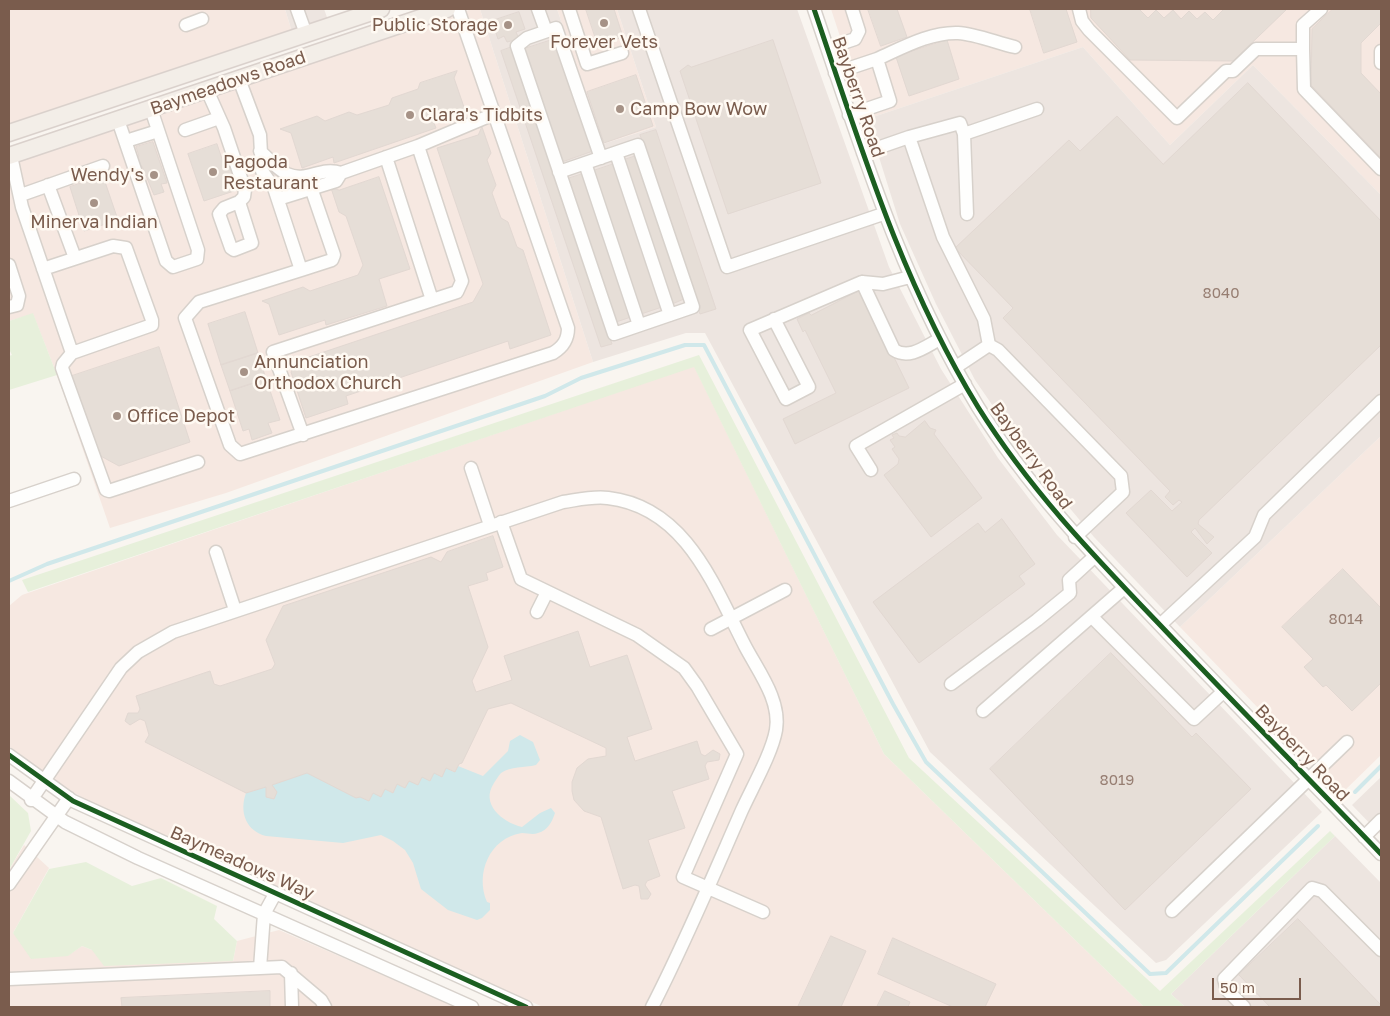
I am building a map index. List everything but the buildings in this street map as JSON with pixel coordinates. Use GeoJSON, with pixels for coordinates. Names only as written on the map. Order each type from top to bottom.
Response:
{"type":"FeatureCollection","features":[{"type":"Feature","properties":{"kind":"main road","name":"Baymeadows Road"},"geometry":{"type":"LineString","coordinates":[[9,133],[306,34],[348,14],[382,9]]}},
{"type":"Feature","properties":{"kind":"main road","name":"Baymeadows Road"},"geometry":{"type":"LineString","coordinates":[[10,156],[447,9]]}},
{"type":"Feature","properties":{"kind":"main road"},"geometry":{"type":"LineString","coordinates":[[239,79],[239,70],[244,61],[263,49]]}},
{"type":"Feature","properties":{"kind":"main road"},"geometry":{"type":"LineString","coordinates":[[200,92],[206,80],[209,67]]}},
{"type":"Feature","properties":{"kind":"street"},"geometry":{"type":"LineString","coordinates":[[297,9],[306,34]]}},
{"type":"Feature","properties":{"kind":"street"},"geometry":{"type":"LineString","coordinates":[[307,176],[334,255],[332,260],[199,302],[185,318],[234,450],[240,454],[246,454],[553,353],[564,344],[568,336],[568,328],[458,9]]}},
{"type":"Feature","properties":{"kind":"street"},"geometry":{"type":"LineString","coordinates":[[538,9],[546,31]]}},
{"type":"Feature","properties":{"kind":"street"},"geometry":{"type":"LineString","coordinates":[[569,9],[587,64],[622,53]]}},
{"type":"Feature","properties":{"kind":"street"},"geometry":{"type":"LineString","coordinates":[[639,9],[727,268],[883,214]]}},
{"type":"Feature","properties":{"kind":"street","name":"Bayberry Road"},"geometry":{"type":"LineString","coordinates":[[814,9],[883,214],[910,277],[940,339],[979,407],[1028,478],[1075,536],[1223,692],[1381,854]]}},
{"type":"Feature","properties":{"kind":"street"},"geometry":{"type":"LineString","coordinates":[[828,48],[855,39],[859,31],[852,9]]}},
{"type":"Feature","properties":{"kind":"street"},"geometry":{"type":"LineString","coordinates":[[1079,9],[1082,21],[1089,30],[1177,118],[1226,71],[1233,71],[1256,49],[1303,49]]}},
{"type":"Feature","properties":{"kind":"street"},"geometry":{"type":"LineString","coordinates":[[1320,9],[1303,25],[1304,89],[1381,169]]}},
{"type":"Feature","properties":{"kind":"street"},"geometry":{"type":"LineString","coordinates":[[186,25],[202,19]]}},
{"type":"Feature","properties":{"kind":"street"},"geometry":{"type":"LineString","coordinates":[[559,172],[585,163],[601,158],[616,153],[638,145],[693,307],[614,334],[559,172],[517,46],[527,38],[556,28],[601,158]]}},
{"type":"Feature","properties":{"kind":"street"},"geometry":{"type":"LineString","coordinates":[[835,73],[877,59],[927,38],[947,34],[960,33],[1014,47]]}},
{"type":"Feature","properties":{"kind":"street"},"geometry":{"type":"LineString","coordinates":[[1381,51],[1381,63]]}},
{"type":"Feature","properties":{"kind":"street"},"geometry":{"type":"LineString","coordinates":[[849,115],[890,101],[877,59]]}},
{"type":"Feature","properties":{"kind":"street"},"geometry":{"type":"LineString","coordinates":[[239,79],[260,135],[262,171],[272,182],[301,270]]}},
{"type":"Feature","properties":{"kind":"street"},"geometry":{"type":"LineString","coordinates":[[200,92],[224,128],[245,190],[244,197],[239,202]]}},
{"type":"Feature","properties":{"kind":"street"},"geometry":{"type":"LineString","coordinates":[[118,120],[166,261],[173,267],[197,259],[198,250],[151,109]]}},
{"type":"Feature","properties":{"kind":"street"},"geometry":{"type":"LineString","coordinates":[[964,134],[1037,109]]}},
{"type":"Feature","properties":{"kind":"street"},"geometry":{"type":"LineString","coordinates":[[278,200],[336,181],[341,173],[418,146],[494,114]]}},
{"type":"Feature","properties":{"kind":"street"},"geometry":{"type":"LineString","coordinates":[[185,130],[219,118]]}},
{"type":"Feature","properties":{"kind":"street"},"geometry":{"type":"LineString","coordinates":[[863,153],[960,123],[964,134],[967,214]]}},
{"type":"Feature","properties":{"kind":"street"},"geometry":{"type":"LineString","coordinates":[[126,141],[158,131]]}},
{"type":"Feature","properties":{"kind":"street"},"geometry":{"type":"LineString","coordinates":[[909,138],[943,237],[984,319],[989,345]]}},
{"type":"Feature","properties":{"kind":"street"},"geometry":{"type":"LineString","coordinates":[[303,435],[273,352],[458,292],[462,281],[418,146]]}},
{"type":"Feature","properties":{"kind":"street"},"geometry":{"type":"LineString","coordinates":[[260,151],[287,174],[307,176],[330,169],[341,173]]}},
{"type":"Feature","properties":{"kind":"street"},"geometry":{"type":"LineString","coordinates":[[616,153],[670,315]]}},
{"type":"Feature","properties":{"kind":"street"},"geometry":{"type":"LineString","coordinates":[[10,156],[21,195],[22,207],[72,354]]}},
{"type":"Feature","properties":{"kind":"street"},"geometry":{"type":"LineString","coordinates":[[386,157],[432,300]]}},
{"type":"Feature","properties":{"kind":"street"},"geometry":{"type":"LineString","coordinates":[[585,163],[639,325]]}},
{"type":"Feature","properties":{"kind":"street"},"geometry":{"type":"LineString","coordinates":[[21,195],[104,166]]}},
{"type":"Feature","properties":{"kind":"street"},"geometry":{"type":"LineString","coordinates":[[48,185],[75,258]]}},
{"type":"Feature","properties":{"kind":"street"},"geometry":{"type":"LineString","coordinates":[[43,269],[113,246],[126,248],[152,320],[149,328],[72,354],[63,364],[62,368],[106,490],[109,491],[198,462]]}},
{"type":"Feature","properties":{"kind":"street"},"geometry":{"type":"LineString","coordinates":[[9,265],[19,296],[17,305],[9,307]]}},
{"type":"Feature","properties":{"kind":"street"},"geometry":{"type":"LineString","coordinates":[[774,319],[808,387],[786,399],[750,330],[774,319],[862,282],[883,284],[910,277]]}},
{"type":"Feature","properties":{"kind":"street"},"geometry":{"type":"LineString","coordinates":[[862,282],[894,350],[900,354],[912,354],[940,339]]}},
{"type":"Feature","properties":{"kind":"street"},"geometry":{"type":"LineString","coordinates":[[956,367],[989,345]]}},
{"type":"Feature","properties":{"kind":"street"},"geometry":{"type":"LineString","coordinates":[[989,345],[998,350],[1121,476],[1122,492],[1075,536]]}},
{"type":"Feature","properties":{"kind":"street"},"geometry":{"type":"LineString","coordinates":[[871,470],[856,446],[965,384]]}},
{"type":"Feature","properties":{"kind":"street"},"geometry":{"type":"LineString","coordinates":[[1160,625],[1255,537],[1264,515],[1381,401]]}},
{"type":"Feature","properties":{"kind":"street"},"geometry":{"type":"LineString","coordinates":[[471,468],[521,579],[637,635],[684,668],[697,686],[737,754],[683,877],[763,912]]}},
{"type":"Feature","properties":{"kind":"street"},"geometry":{"type":"LineString","coordinates":[[9,501],[74,480]]}},
{"type":"Feature","properties":{"kind":"street"},"geometry":{"type":"LineString","coordinates":[[32,800],[121,668],[138,652],[173,632],[563,502],[586,498],[607,498],[644,508],[676,531],[702,563],[768,690],[777,720],[775,733],[708,888],[652,1007]]}},
{"type":"Feature","properties":{"kind":"street"},"geometry":{"type":"LineString","coordinates":[[216,552],[235,610]]}},
{"type":"Feature","properties":{"kind":"street"},"geometry":{"type":"LineString","coordinates":[[950,684],[1037,620],[1070,592],[1069,580],[1094,557]]}},
{"type":"Feature","properties":{"kind":"street"},"geometry":{"type":"LineString","coordinates":[[983,711],[1124,588]]}},
{"type":"Feature","properties":{"kind":"street"},"geometry":{"type":"LineString","coordinates":[[711,630],[785,590]]}},
{"type":"Feature","properties":{"kind":"street"},"geometry":{"type":"LineString","coordinates":[[537,612],[547,592]]}},
{"type":"Feature","properties":{"kind":"street"},"geometry":{"type":"LineString","coordinates":[[1092,617],[1194,719],[1223,692]]}},
{"type":"Feature","properties":{"kind":"street"},"geometry":{"type":"LineString","coordinates":[[1172,911],[1347,742]]}},
{"type":"Feature","properties":{"kind":"street","name":"Baymeadows Way"},"geometry":{"type":"LineString","coordinates":[[9,755],[69,798],[275,894],[526,1007]]}},
{"type":"Feature","properties":{"kind":"street"},"geometry":{"type":"LineString","coordinates":[[9,781],[32,800],[57,816],[138,858],[472,1007]]}},
{"type":"Feature","properties":{"kind":"street"},"geometry":{"type":"LineString","coordinates":[[9,884],[69,798]]}},
{"type":"Feature","properties":{"kind":"street"},"geometry":{"type":"LineString","coordinates":[[1364,836],[1381,820]]}},
{"type":"Feature","properties":{"kind":"street"},"geometry":{"type":"LineString","coordinates":[[1244,1007],[1227,990],[1224,979],[1312,888],[1322,891],[1381,950]]}},
{"type":"Feature","properties":{"kind":"street"},"geometry":{"type":"LineString","coordinates":[[260,968],[264,914],[275,894]]}},
{"type":"Feature","properties":{"kind":"street"},"geometry":{"type":"LineString","coordinates":[[9,979],[282,968],[291,973],[321,1000],[325,1007]]}},
{"type":"Feature","properties":{"kind":"street"},"geometry":{"type":"LineString","coordinates":[[291,973],[292,1007]]}},
{"type":"Feature","properties":{"kind":"shaded area"},"geometry":{"type":"Polygon","coordinates":[[[9,9],[285,9],[292,32],[9,127],[9,9]]]}},
{"type":"Feature","properties":{"kind":"shaded area"},"geometry":{"type":"Polygon","coordinates":[[[285,9],[324,9],[328,20],[292,32],[285,9]]]}},
{"type":"Feature","properties":{"kind":"shaded area"},"geometry":{"type":"Polygon","coordinates":[[[472,9],[480,9],[593,362],[226,493],[110,528],[57,375],[33,314],[9,321],[9,165],[472,9]]]}},
{"type":"Feature","properties":{"kind":"shaded area"},"geometry":{"type":"Polygon","coordinates":[[[480,9],[557,9],[603,144],[656,127],[617,9],[797,9],[889,267],[941,369],[998,458],[1057,535],[1322,812],[1166,960],[1156,963],[930,752],[705,333],[686,333],[593,362],[480,9]]]}},
{"type":"Feature","properties":{"kind":"shaded area"},"geometry":{"type":"Polygon","coordinates":[[[557,9],[617,9],[656,127],[603,144],[557,9]]]}},
{"type":"Feature","properties":{"kind":"shaded area"},"geometry":{"type":"Polygon","coordinates":[[[831,9],[1381,9],[1381,195],[1253,65],[1170,145],[1083,47],[867,119],[831,9]]]}},
{"type":"Feature","properties":{"kind":"shaded area"},"geometry":{"type":"Polygon","coordinates":[[[1083,47],[1170,145],[1253,65],[1381,195],[1381,436],[1180,627],[1094,537],[1062,499],[1028,457],[975,380],[936,304],[900,224],[867,119],[1083,47]]]}},
{"type":"Feature","properties":{"kind":"shaded area"},"geometry":{"type":"Polygon","coordinates":[[[694,366],[884,754],[1144,1007],[543,1007],[110,813],[64,787],[9,746],[9,606],[22,595],[694,366]]]}},
{"type":"Feature","properties":{"kind":"shaded area"},"geometry":{"type":"Polygon","coordinates":[[[1381,436],[1381,755],[1341,794],[1180,627],[1381,436]]]}},
{"type":"Feature","properties":{"kind":"shaded area"},"geometry":{"type":"Polygon","coordinates":[[[1381,777],[1381,835],[1352,805],[1381,777]]]}},
{"type":"Feature","properties":{"kind":"shaded area"},"geometry":{"type":"Polygon","coordinates":[[[1335,836],[1381,883],[1381,1007],[1185,1007],[1171,994],[1335,836]]]}},
{"type":"Feature","properties":{"kind":"shaded area"},"geometry":{"type":"Polygon","coordinates":[[[24,845],[49,868],[13,933],[67,956],[82,946],[92,950],[233,961],[237,941],[279,930],[457,1007],[9,1007],[9,870],[24,845]]]}},
{"type":"Feature","properties":{"kind":"green space"},"geometry":{"type":"Polygon","coordinates":[[[33,313],[57,375],[9,390],[9,356],[12,355],[9,349],[9,321],[33,313]]]}},
{"type":"Feature","properties":{"kind":"green space"},"geometry":{"type":"Polygon","coordinates":[[[699,355],[909,758],[1160,991],[1330,831],[1335,836],[1171,994],[1185,1007],[1144,1007],[884,754],[694,367],[28,592],[22,580],[699,355]]]}},
{"type":"Feature","properties":{"kind":"green space"},"geometry":{"type":"Polygon","coordinates":[[[9,795],[28,813],[31,831],[9,870],[9,795]]]}},
{"type":"Feature","properties":{"kind":"green space"},"geometry":{"type":"Polygon","coordinates":[[[86,862],[132,886],[161,878],[217,906],[214,919],[237,941],[233,961],[104,966],[92,950],[82,946],[68,956],[31,959],[13,933],[49,869],[86,862]]]}},
{"type":"Feature","properties":{"kind":"water"},"geometry":{"type":"Polygon","coordinates":[[[520,735],[533,742],[540,760],[536,765],[513,768],[501,773],[490,791],[491,805],[507,821],[522,827],[540,813],[551,808],[555,813],[549,825],[541,832],[534,834],[522,833],[511,836],[493,850],[484,869],[483,880],[487,902],[490,903],[490,910],[477,920],[448,910],[421,889],[413,863],[405,850],[381,835],[343,843],[266,836],[253,830],[244,814],[243,807],[246,793],[266,787],[266,797],[274,799],[277,792],[272,785],[307,773],[369,801],[373,793],[385,789],[393,793],[397,784],[405,788],[409,781],[434,773],[442,776],[446,768],[454,772],[458,766],[483,776],[508,751],[510,741],[520,735]]]}},
{"type":"Feature","properties":{"kind":"waterway"},"geometry":{"type":"LineString","coordinates":[[9,581],[47,564],[545,396],[581,378],[685,345],[704,345],[893,704],[926,762],[1150,974],[1166,973],[1318,826]]}},
{"type":"Feature","properties":{"kind":"waterway"},"geometry":{"type":"LineString","coordinates":[[1355,792],[1381,766]]}},
{"type":"Feature","properties":{"kind":"cycle path"},"geometry":{"type":"LineString","coordinates":[[814,9],[866,162],[926,311],[978,407],[998,437],[1041,494],[1087,548],[1381,854]]}},
{"type":"Feature","properties":{"kind":"cycle path"},"geometry":{"type":"LineString","coordinates":[[9,755],[73,801],[526,1007]]}},
{"type":"Feature","properties":{"kind":"place","name":"Forever Vets"},"geometry":{"type":"Point","coordinates":[604,23]}},
{"type":"Feature","properties":{"kind":"place","name":"Public Storage"},"geometry":{"type":"Point","coordinates":[508,25]}},
{"type":"Feature","properties":{"kind":"place","name":"Camp Bow Wow"},"geometry":{"type":"Point","coordinates":[620,109]}},
{"type":"Feature","properties":{"kind":"place","name":"Clara's Tidbits"},"geometry":{"type":"Point","coordinates":[410,115]}},
{"type":"Feature","properties":{"kind":"place","name":"Pagoda Restaurant"},"geometry":{"type":"Point","coordinates":[213,172]}},
{"type":"Feature","properties":{"kind":"place","name":"Wendy's"},"geometry":{"type":"Point","coordinates":[154,175]}},
{"type":"Feature","properties":{"kind":"place","name":"Minerva Indian"},"geometry":{"type":"Point","coordinates":[94,203]}},
{"type":"Feature","properties":{"kind":"place","name":"Annunciation Orthodox Church"},"geometry":{"type":"Point","coordinates":[244,372]}},
{"type":"Feature","properties":{"kind":"place","name":"Office Depot"},"geometry":{"type":"Point","coordinates":[117,416]}}]}
